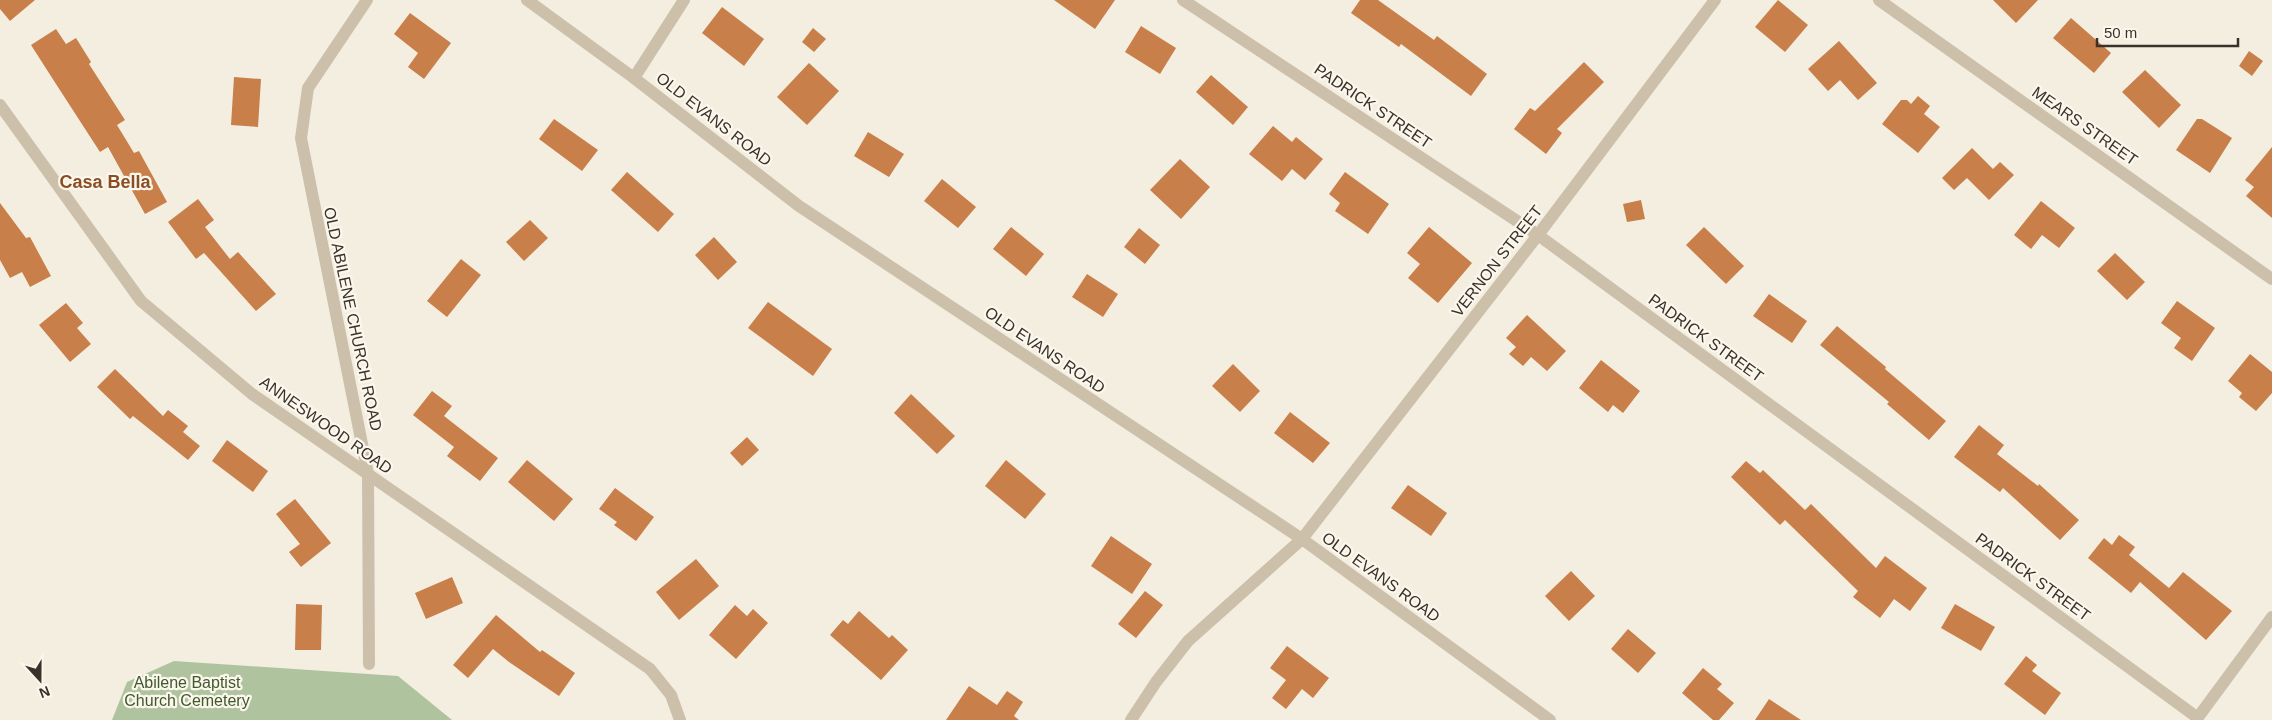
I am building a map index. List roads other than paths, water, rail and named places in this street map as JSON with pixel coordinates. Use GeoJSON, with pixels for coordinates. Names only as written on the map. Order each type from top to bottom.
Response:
{"type":"FeatureCollection","features":[{"type":"Feature","properties":{"kind":"street","name":"OLD ABILENE CHURCH ROAD"},"geometry":{"type":"LineString","coordinates":[[367,0],[308,88],[300,138],[368,474],[370,664]]}},
{"type":"Feature","properties":{"kind":"street","name":"OLD EVANS ROAD"},"geometry":{"type":"LineString","coordinates":[[527,0],[634,78],[799,206],[1302,539],[1550,720]]}},
{"type":"Feature","properties":{"kind":"street"},"geometry":{"type":"LineString","coordinates":[[634,78],[684,0]]}},
{"type":"Feature","properties":{"kind":"street","name":"PADRICK STREET"},"geometry":{"type":"LineString","coordinates":[[1183,0],[1538,235],[2197,719]]}},
{"type":"Feature","properties":{"kind":"street","name":"VERNON STREET"},"geometry":{"type":"LineString","coordinates":[[1131,720],[1156,682],[1188,641],[1302,539],[1538,235],[1715,0]]}},
{"type":"Feature","properties":{"kind":"street","name":"MEARS STREET"},"geometry":{"type":"LineString","coordinates":[[1879,0],[2272,279]]}},
{"type":"Feature","properties":{"kind":"street","name":"ANNESWOOD ROAD"},"geometry":{"type":"LineString","coordinates":[[0,105],[141,301],[252,394],[650,669],[671,695],[680,720]]}},
{"type":"Feature","properties":{"kind":"street"},"geometry":{"type":"LineString","coordinates":[[2197,719],[2272,617]]}},
{"type":"Feature","properties":{"kind":"district","name":"Casa Bella"},"geometry":{"type":"Point","coordinates":[105,182]}},
{"type":"Feature","properties":{"kind":"park label","name":"Abilene Baptist Church Cemetery"},"geometry":{"type":"Point","coordinates":[187,691]}}]}
